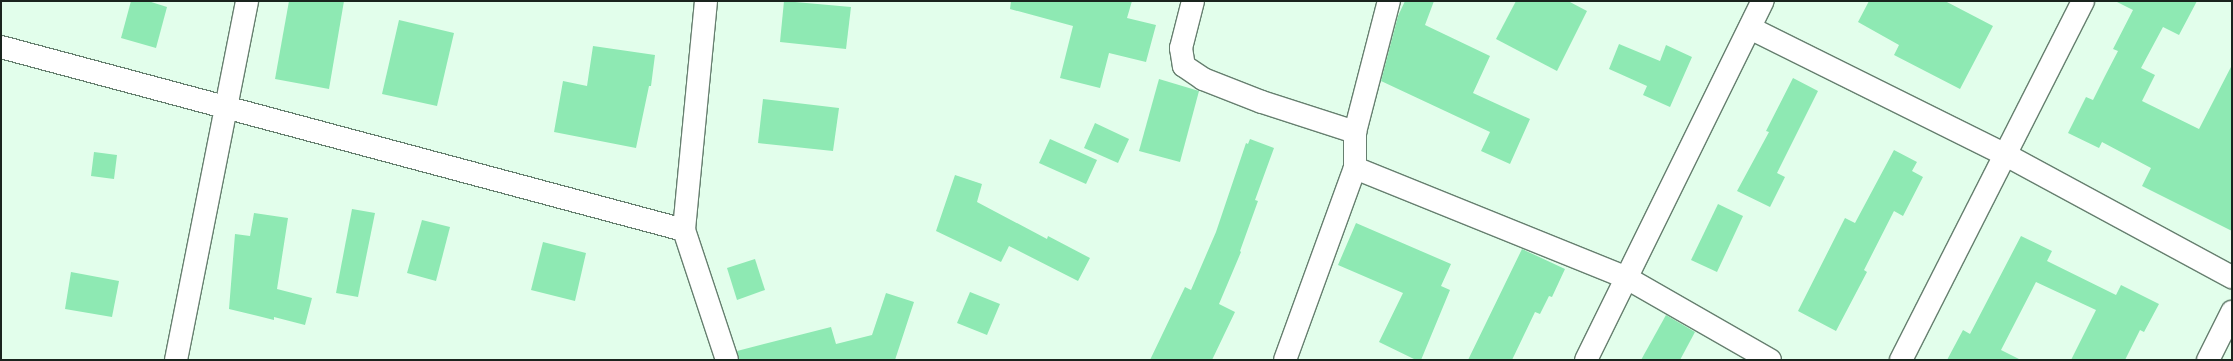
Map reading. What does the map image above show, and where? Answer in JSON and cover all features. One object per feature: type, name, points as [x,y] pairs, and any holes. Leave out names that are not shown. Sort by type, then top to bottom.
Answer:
[{"type":"main road","points":[[176,360],[227,109],[247,1]]},
{"type":"main road","points":[[706,1],[684,230],[727,360]]},
{"type":"main road","points":[[1193,1],[1181,48],[1184,66],[1204,80],[1262,102],[1355,132]]},
{"type":"main road","points":[[1284,360],[1355,168],[1355,132],[1389,1]]},
{"type":"main road","points":[[1586,360],[1625,277],[1763,1]]},
{"type":"main road","points":[[1901,360],[2006,156],[2082,1]]},
{"type":"main road","points":[[1750,28],[2006,156],[2232,277]]},
{"type":"main road","points":[[1,48],[684,230]]},
{"type":"main road","points":[[1355,168],[1625,277],[1770,360]]},
{"type":"main road","points":[[2208,360],[2232,312]]},
{"type":"building","points":[[131,1],[148,1],[167,7],[156,48],[121,38]]},
{"type":"building","points":[[289,1],[344,1],[329,89],[275,79]]},
{"type":"building","points":[[784,1],[851,7],[846,49],[780,42]]},
{"type":"building","points":[[1011,1],[1132,1],[1127,18],[1156,25],[1146,62],[1109,53],[1100,88],[1060,78],[1073,26],[1010,9]]},
{"type":"building","points":[[1405,1],[1434,1],[1425,25],[1490,56],[1473,93],[1530,119],[1510,164],[1481,151],[1490,132],[1381,81],[1398,16]]},
{"type":"building","points":[[1516,1],[1568,1],[1587,11],[1557,71],[1496,39]]},
{"type":"building","points":[[1869,1],[1945,1],[1993,26],[1960,89],[1894,55],[1899,45],[1858,22]]},
{"type":"building","points":[[2115,1],[2197,1],[2179,35],[2163,27],[2141,68],[2155,75],[2142,101],[2199,129],[2232,65],[2232,231],[2142,186],[2151,168],[2102,142],[2099,148],[2068,133],[2086,97],[2093,100],[2118,51],[2113,49],[2133,10]]},
{"type":"building","points":[[399,20],[454,33],[437,106],[382,94]]},
{"type":"building","points":[[1619,44],[1660,61],[1666,45],[1692,57],[1670,107],[1643,95],[1647,86],[1609,69]]},
{"type":"building","points":[[593,46],[655,55],[651,86],[649,86],[636,148],[554,132],[563,81],[587,86]]},
{"type":"building","points":[[1793,78],[1818,91],[1777,173],[1785,177],[1770,207],[1737,191],[1769,132],[1766,131]]},
{"type":"building","points":[[1159,79],[1199,91],[1180,162],[1139,151]]},
{"type":"building","points":[[763,99],[839,108],[833,151],[758,143]]},
{"type":"building","points":[[1095,123],[1129,139],[1118,163],[1084,148]]},
{"type":"building","points":[[1050,139],[1097,160],[1086,184],[1039,163]]},
{"type":"building","points":[[1250,139],[1274,148],[1255,200],[1258,201],[1240,251],[1241,252],[1219,304],[1235,312],[1212,360],[1150,360],[1185,287],[1191,290],[1216,232],[1246,143],[1248,144]]},
{"type":"building","points":[[1894,150],[1917,162],[1912,171],[1923,177],[1903,216],[1894,211],[1864,270],[1867,272],[1836,331],[1798,311],[1845,218],[1855,223]]},
{"type":"building","points":[[94,152],[117,155],[114,179],[91,176]]},
{"type":"building","points":[[955,175],[982,184],[977,202],[1047,239],[1048,236],[1090,258],[1078,281],[1009,246],[1001,262],[936,231]]},
{"type":"building","points":[[1718,204],[1743,216],[1717,272],[1691,260]]},
{"type":"building","points":[[352,209],[375,213],[358,297],[336,293]]},
{"type":"building","points":[[254,213],[288,218],[277,289],[312,298],[305,325],[274,317],[274,320],[229,309],[235,234],[250,236]]},
{"type":"building","points":[[422,220],[450,227],[436,281],[407,273]]},
{"type":"building","points":[[1356,223],[1451,264],[1441,286],[1450,290],[1421,360],[1416,360],[1379,342],[1403,293],[1338,265]]},
{"type":"building","points":[[2021,236],[2052,251],[2047,261],[2116,295],[2121,285],[2159,304],[2144,332],[2140,330],[2125,360],[2071,360],[2096,310],[2036,282],[2001,350],[2021,360],[1947,360],[1963,330],[1970,334]]},
{"type":"building","points":[[543,242],[586,253],[575,301],[531,290]]},
{"type":"building","points":[[1522,249],[1565,269],[1552,297],[1549,296],[1540,314],[1535,312],[1512,360],[1468,360]]},
{"type":"building","points":[[755,259],[765,290],[737,300],[727,268]]},
{"type":"building","points":[[71,272],[119,281],[112,317],[65,309]]},
{"type":"building","points":[[970,292],[1000,304],[987,335],[957,323]]},
{"type":"building","points":[[886,293],[914,302],[895,360],[739,360],[737,351],[831,327],[836,344],[872,335]]},
{"type":"building","points":[[1666,315],[1695,332],[1680,360],[1641,360]]}]
